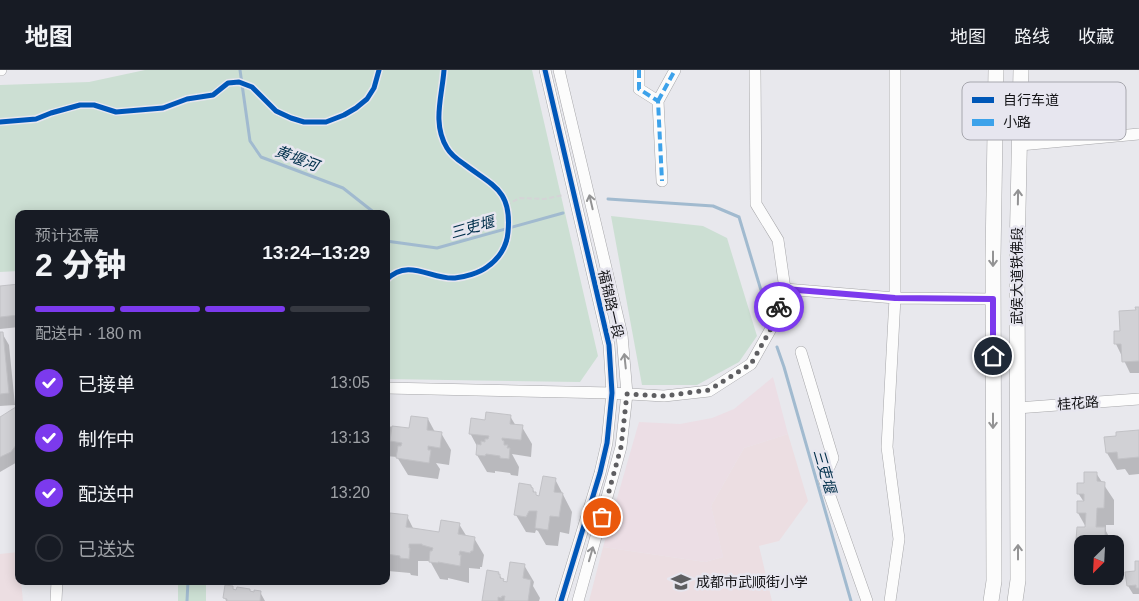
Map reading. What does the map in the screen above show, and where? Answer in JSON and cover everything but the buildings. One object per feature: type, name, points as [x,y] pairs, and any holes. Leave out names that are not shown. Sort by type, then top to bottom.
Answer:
[{"type":"main road","name":"武侯大道铁佛段","points":[[992,601],[994,582],[993,299],[995,140]]},
{"type":"main road","name":"武侯大道铁佛段","points":[[1015,601],[1018,580],[1017,255],[1020,140]]},
{"type":"street","name":"福锦路一段","points":[[545,70],[609,345],[612,393],[607,443],[600,473],[561,601]]},
{"type":"street","name":"福锦路一段","points":[[558,70],[622,336],[627,394],[621,447],[578,601]]},
{"type":"street","points":[[639,70],[639,90],[658,101]]},
{"type":"street","points":[[662,181],[658,101],[675,70]]},
{"type":"street","points":[[390,388],[664,396],[709,390],[751,364],[773,325],[785,289],[778,240],[756,204],[755,70]]},
{"type":"street","points":[[890,601],[899,539],[887,447],[895,298],[895,70]]},
{"type":"street","points":[[1126,135],[1139,134]]},
{"type":"street","points":[[1020,144],[1068,140]]},
{"type":"street","points":[[785,289],[895,298],[993,299]]},
{"type":"street","points":[[801,352],[833,458],[824,479],[867,601]]},
{"type":"street","name":"桂花路","points":[[1017,408],[1139,399]]},
{"type":"street","points":[[56,601],[57,585]]},
{"type":"path","points":[[503,198],[507,208],[520,198],[544,199],[574,192]]},
{"type":"shaded area","points":[[773,377],[788,434],[744,448],[711,506],[723,557],[705,562],[603,547],[639,422],[680,424],[712,418],[734,409]]},
{"type":"shaded area","points":[[788,434],[808,501],[779,541],[759,546],[772,601],[589,601],[603,547],[705,562],[723,557],[711,506],[744,448]]},
{"type":"shaded area","points":[[15,552],[15,585],[21,585],[23,601],[0,601],[0,554]]},
{"type":"green space","points":[[145,70],[532,70],[598,356],[580,382],[390,379],[390,210],[15,210],[15,271],[0,272],[0,85],[89,82]]},
{"type":"green space","points":[[611,216],[703,226],[727,238],[757,336],[739,362],[697,385],[642,385]]},
{"type":"green space","points":[[178,585],[206,585],[206,601],[178,601]]},
{"type":"waterway","name":"黄堰河","points":[[240,70],[250,141],[261,157],[343,188],[371,210]]},
{"type":"waterway","name":"三吏堰","points":[[608,199],[713,206],[739,217],[769,317]]},
{"type":"waterway","name":"三吏堰","points":[[390,242],[437,248],[563,213]]},
{"type":"waterway","name":"三吏堰","points":[[777,347],[851,601]]},
{"type":"waterway","name":"黄堰河","points":[[187,601],[188,585]]},
{"type":"marked path","points":[[639,70],[639,89],[658,101],[662,181]]},
{"type":"marked path","points":[[658,101],[675,70]]},
{"type":"cycle path","points":[[0,122],[36,119],[80,105],[94,105],[116,112],[163,108],[187,99],[213,95],[228,83],[239,82],[252,87],[276,111],[291,118],[304,122],[326,122],[344,115],[367,99],[374,88],[379,70]]},
{"type":"cycle path","points":[[390,277],[403,270],[412,270],[446,278],[463,277],[484,269],[491,264],[502,252],[506,242],[508,218],[507,207],[503,198],[492,184],[459,161],[447,148],[442,139],[439,110],[444,70]]},
{"type":"cycle path","points":[[545,70],[609,345],[612,393],[607,443],[600,473],[561,601]]},
{"type":"way so far","points":[[602,517],[621,447],[627,394],[664,396],[709,390],[751,364],[773,325],[779,307]]},
{"type":"place","name":"成都市武顺街小学","points":[[681,582]]},
{"type":"route","points":[[779,307],[785,289],[895,298],[993,299],[993,356]]}]
